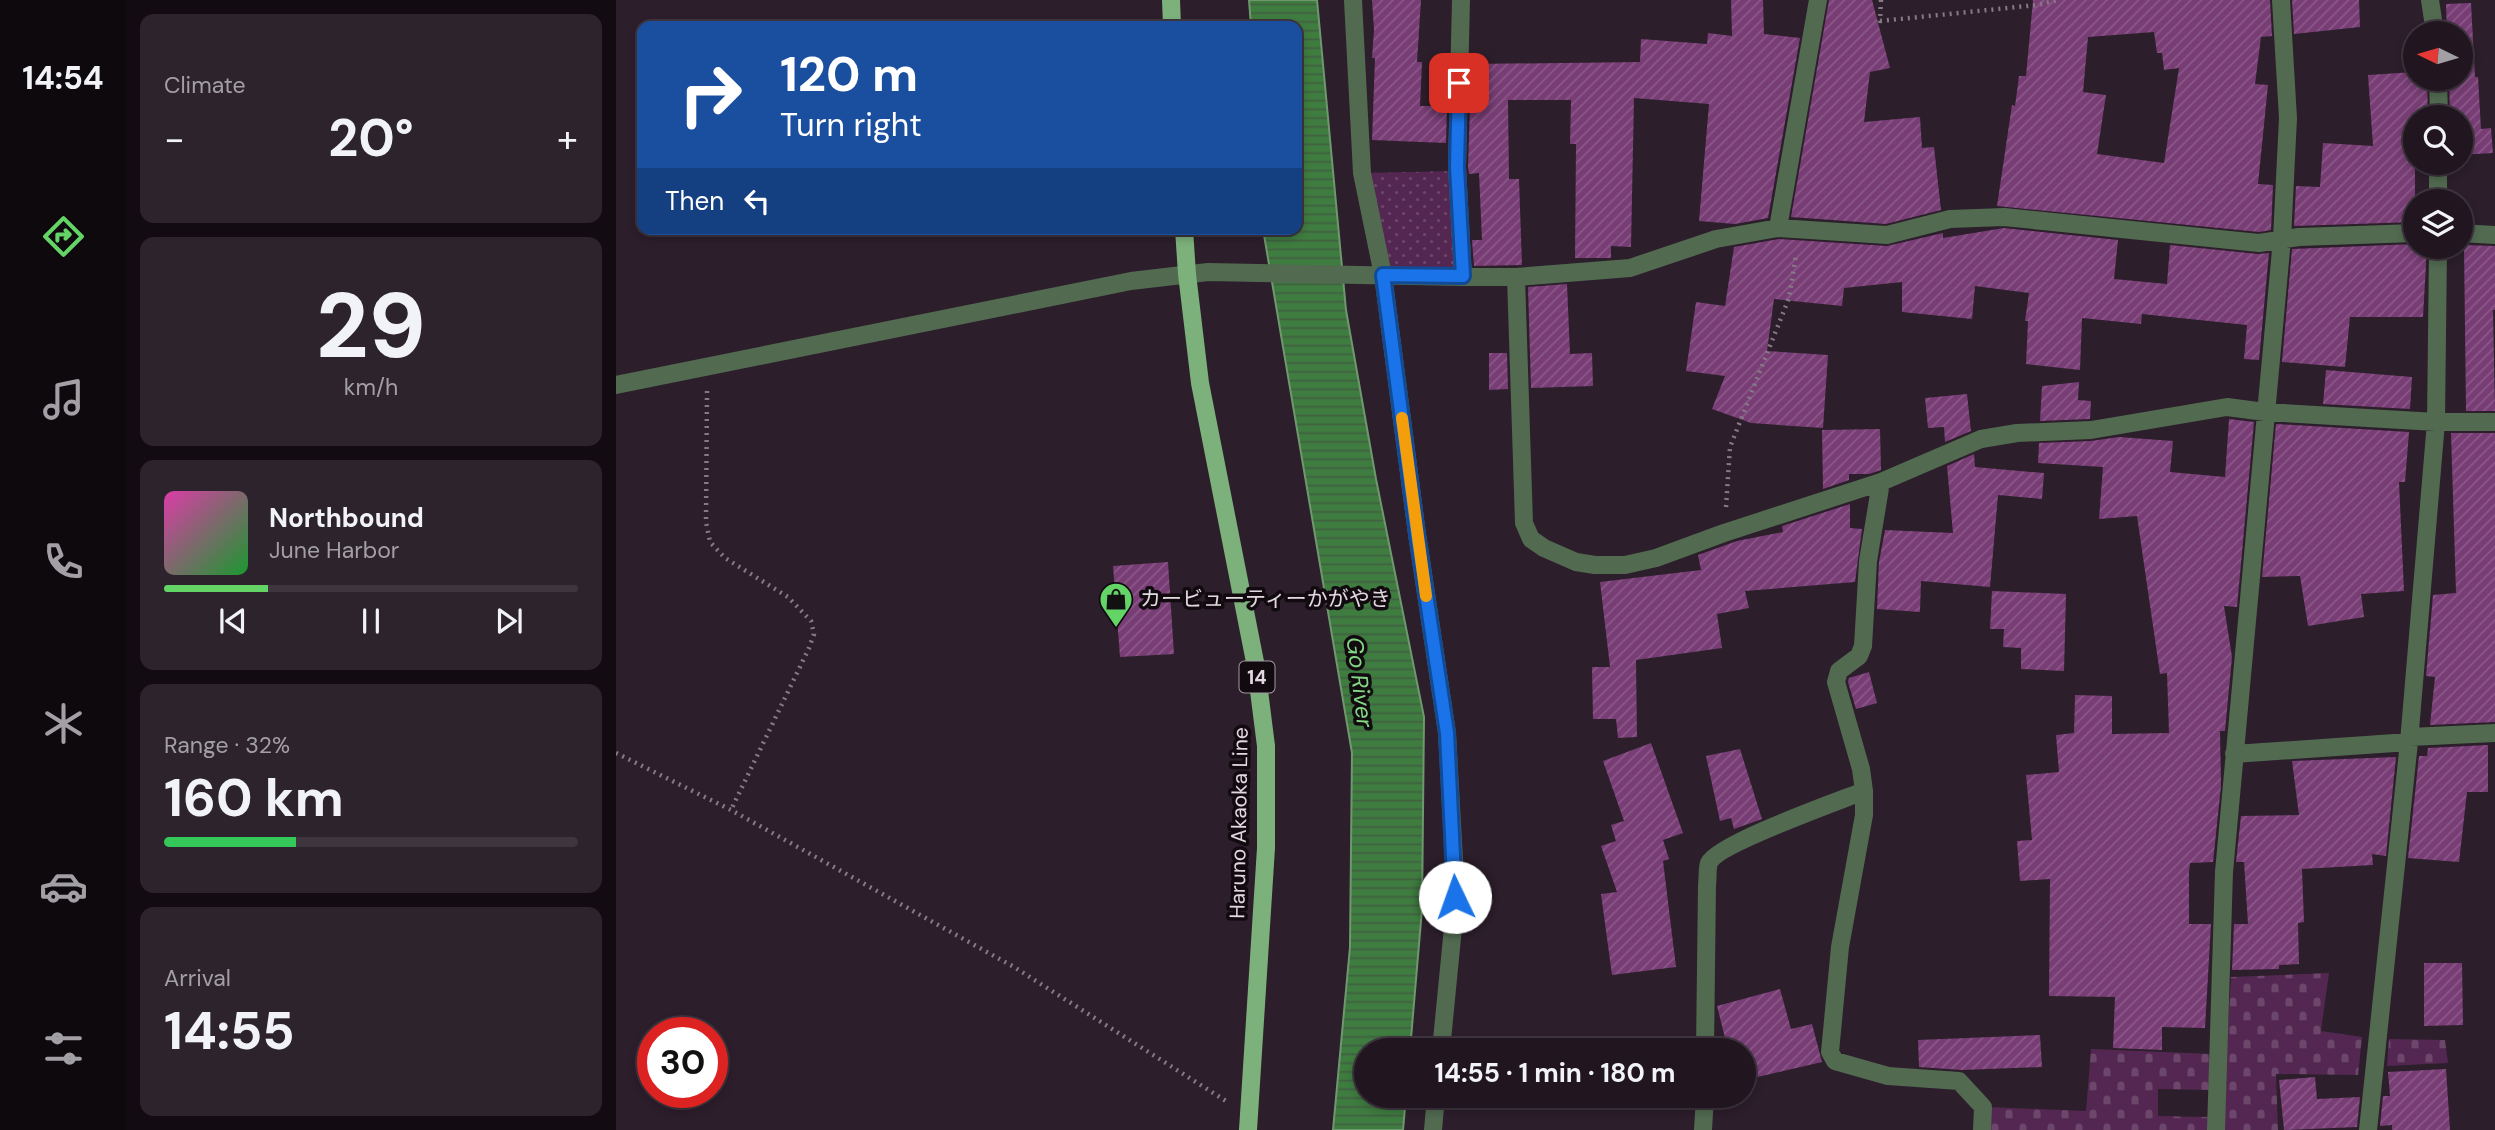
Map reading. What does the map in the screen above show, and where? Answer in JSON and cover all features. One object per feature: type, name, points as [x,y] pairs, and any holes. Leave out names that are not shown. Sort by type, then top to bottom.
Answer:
[{"type":"main road","points":[[1171,0],[1171,21]]},
{"type":"main road","name":"Haruno Akaoka Line","points":[[1184,235],[1200,383],[1256,667],[1266,746],[1266,848],[1248,1123]]},
{"type":"street","points":[[1353,0],[1362,173],[1383,275],[1415,521],[1447,733],[1455,897],[1442,1038]]},
{"type":"street","points":[[1461,0],[1457,167],[1463,276]]},
{"type":"street","points":[[1778,228],[1818,0]]},
{"type":"street","points":[[2216,1130],[2224,873],[2282,239],[2288,118],[2281,0]]},
{"type":"street","points":[[2430,0],[2434,21]]},
{"type":"street","points":[[616,385],[1130,281],[1187,274],[1516,277],[1630,268],[1716,239],[1778,228],[1887,235],[1950,219],[2004,217],[2259,243],[2282,239],[2403,234]]},
{"type":"street","points":[[2473,234],[2495,235]]},
{"type":"street","points":[[2368,1130],[2410,740],[2436,422],[2438,259]]},
{"type":"street","points":[[1516,277],[1524,523],[1531,539],[1576,562],[1625,565],[1657,558],[1724,533],[1881,482],[1981,439],[2017,433],[2091,430],[2227,407],[2265,412],[2436,422],[2495,422]]},
{"type":"street","points":[[1881,482],[1868,561],[1863,646],[1860,656],[1839,671],[1836,682],[1861,769],[1864,815],[1840,947],[1830,1052],[1835,1061],[1888,1076],[1959,1081],[1983,1107],[1982,1130]]},
{"type":"street","points":[[2234,754],[2495,733]]},
{"type":"street","points":[[1705,1038],[1707,885],[1710,862],[1721,851],[1864,791]]},
{"type":"street","points":[[1433,1130],[1435,1108]]},
{"type":"street","points":[[1703,1130],[1704,1108]]},
{"type":"path","points":[[1881,0],[1880,21],[2037,5],[2058,0]]},
{"type":"path","points":[[1724,533],[1730,447],[1789,298],[1800,230]]},
{"type":"path","points":[[707,367],[706,522],[710,542],[725,558],[789,597],[811,621],[814,634],[731,810]]},
{"type":"path","points":[[616,753],[731,810],[1014,967],[1248,1123]]},
{"type":"green space","points":[[1457,171],[1463,277],[1383,275],[1362,173]]},
{"type":"green space","points":[[2329,973],[2321,1031],[2362,1037],[2358,1075],[2276,1074],[2278,1130],[2222,1130],[2231,977]]},
{"type":"green space","points":[[2389,1039],[2445,1040],[2448,1063],[2387,1066]]},
{"type":"green space","points":[[2091,1049],[2212,1054],[2209,1090],[2158,1089],[2158,1116],[2208,1117],[2208,1130],[1988,1130],[1988,1107],[2086,1111]]},
{"type":"water","name":"Go River","points":[[1249,0],[1317,0],[1346,310],[1376,479],[1424,717],[1422,909],[1411,1038],[1354,1038],[1354,1108],[1405,1108],[1403,1130],[1333,1130],[1350,947],[1352,753],[1264,235],[1302,235],[1302,21],[1251,21]]},
{"type":"building","points":[[1372,0],[1421,0],[1417,62],[1422,62],[1420,106],[1447,106],[1446,143],[1372,140],[1375,58],[1372,58]]},
{"type":"building","points":[[1731,0],[1763,0],[1764,34],[1800,38],[1768,218],[1735,224],[1699,221],[1709,104],[1634,98],[1631,247],[1611,246],[1611,258],[1575,258],[1576,144],[1570,144],[1571,100],[1508,100],[1509,179],[1519,179],[1522,265],[1474,266],[1472,240],[1482,240],[1479,173],[1469,174],[1468,167],[1470,107],[1475,107],[1474,64],[1640,62],[1641,39],[1707,44],[1708,33],[1732,36]]},
{"type":"building","points":[[1829,0],[1872,0],[1890,68],[1870,72],[1864,122],[1920,117],[1922,148],[1934,147],[1941,210],[1886,224],[1791,217]]},
{"type":"building","points":[[2033,0],[2270,0],[2272,36],[2261,37],[2255,84],[2268,85],[2258,184],[2273,185],[2271,230],[2259,232],[1997,206],[2012,105],[2015,106],[2019,76],[2026,76]],"holes":[[[2154,32],[2157,53],[2162,53],[2164,70],[2179,68],[2164,163],[2097,154],[2106,95],[2083,92],[2088,37]]]},
{"type":"building","points":[[2292,0],[2359,0],[2360,27],[2294,34]]},
{"type":"building","points":[[2471,3],[2472,21],[2447,21],[2446,4]]},
{"type":"building","points":[[2473,40],[2481,129],[2491,128],[2493,153],[2473,154],[2473,105],[2450,105],[2449,91],[2473,91]]},
{"type":"building","points":[[2403,73],[2403,91],[2427,91],[2428,105],[2403,105],[2403,175],[2415,175],[2415,189],[2403,189],[2403,222],[2294,226],[2296,186],[2320,187],[2323,143],[2373,146],[2368,75]]},
{"type":"building","points":[[2004,228],[2118,240],[2114,279],[2167,284],[2170,245],[2269,253],[2259,360],[2244,359],[2247,325],[2142,314],[2141,324],[2082,318],[2080,370],[2026,364],[2028,321],[2025,321],[2029,293],[1975,286],[1972,319],[1902,312],[1902,282],[1844,288],[1842,306],[1774,299],[1767,351],[1828,355],[1823,428],[1751,423],[1712,409],[1725,376],[1686,371],[1696,302],[1725,306],[1734,247],[1779,239],[1887,246],[1943,233],[1943,238]]},
{"type":"building","points":[[2403,244],[2403,259],[2426,259],[2423,317],[2350,317],[2345,367],[2282,362],[2292,249]]},
{"type":"building","points":[[2473,245],[2495,246],[2495,411],[2466,411],[2464,259],[2473,259]]},
{"type":"building","points":[[1567,284],[1570,354],[1592,353],[1593,386],[1531,388],[1528,287]]},
{"type":"building","points":[[1489,353],[1507,353],[1508,389],[1489,390]]},
{"type":"building","points":[[2326,370],[2412,377],[2410,409],[2323,404]]},
{"type":"building","points":[[2079,382],[2078,400],[2091,401],[2090,419],[2040,421],[2042,386]]},
{"type":"building","points":[[1967,394],[1971,431],[1945,442],[1944,427],[1928,428],[1925,398]]},
{"type":"building","points":[[2229,419],[2254,422],[2237,607],[2224,606],[2232,657],[2225,731],[2220,731],[2221,786],[2213,862],[2190,863],[2189,872],[2189,924],[2211,924],[2205,1028],[2162,1027],[2162,1050],[2113,1048],[2115,997],[2049,996],[2050,879],[2020,881],[2017,841],[2032,840],[2026,775],[2059,772],[2056,735],[2074,733],[2075,695],[2112,696],[2112,734],[2169,733],[2167,673],[2160,674],[2137,516],[2099,519],[2103,467],[2038,463],[2039,443],[2119,437],[2173,441],[2170,472],[2225,477]]},
{"type":"building","points":[[2276,424],[2409,432],[2405,482],[2399,482],[2404,591],[2361,594],[2364,617],[2308,626],[2300,576],[2262,577]]},
{"type":"building","points":[[1880,429],[1881,470],[1869,474],[1849,474],[1849,480],[1823,489],[1822,430]]},
{"type":"building","points":[[2451,433],[2495,433],[2495,722],[2430,725],[2435,677],[2426,676],[2433,595],[2456,593]]},
{"type":"building","points":[[1974,454],[1975,467],[2044,473],[2042,499],[1998,495],[1990,587],[1921,581],[1920,612],[1877,609],[1879,562],[1885,530],[1953,533],[1947,466]]},
{"type":"building","points":[[1850,504],[1850,528],[1862,529],[1855,582],[1745,591],[1749,608],[1717,614],[1722,648],[1636,660],[1637,737],[1618,738],[1616,719],[1593,719],[1592,667],[1610,667],[1600,582],[1701,570],[1698,555],[1737,541],[1783,532],[1782,526]]},
{"type":"building","points":[[1168,562],[1174,654],[1120,657],[1113,566]]},
{"type":"building","points":[[1992,591],[2066,594],[2064,671],[2021,669],[2021,648],[2003,647],[2004,629],[1990,629]]},
{"type":"building","points":[[1869,672],[1877,703],[1856,709],[1849,678]]},
{"type":"building","points":[[1651,743],[1683,833],[1663,840],[1669,859],[1663,861],[1676,967],[1612,975],[1601,894],[1617,892],[1601,846],[1616,841],[1611,825],[1624,821],[1603,761]]},
{"type":"building","points":[[2488,745],[2488,792],[2467,792],[2459,862],[2408,858],[2419,756],[2427,756],[2428,748]]},
{"type":"building","points":[[1740,749],[1762,819],[1734,829],[1731,818],[1720,821],[1706,756]]},
{"type":"building","points":[[2396,757],[2386,856],[2372,854],[2373,865],[2302,869],[2304,922],[2298,923],[2299,964],[2279,965],[2279,969],[2232,970],[2234,924],[2248,924],[2244,862],[2236,862],[2241,816],[2299,815],[2292,761]]},
{"type":"building","points":[[2424,963],[2462,963],[2463,1025],[2424,1026]]},
{"type":"building","points":[[1780,989],[1791,1029],[1812,1024],[1822,1062],[1756,1077],[1756,1038],[1725,1038],[1717,1006]]},
{"type":"building","points":[[2040,1035],[2042,1067],[1962,1070],[1919,1067],[1918,1040]]},
{"type":"building","points":[[2446,1069],[2450,1130],[2392,1130],[2392,1125],[2380,1126],[2383,1096],[2390,1096],[2388,1072]]},
{"type":"building","points":[[2315,1077],[2317,1099],[2360,1097],[2357,1127],[2284,1130],[2279,1080]]},
{"type":"slow traffic","points":[[1402,418],[1426,596]]},
{"type":"place","name":"カービューティーかがやき","points":[[1116,629]]},
{"type":"route","points":[[1455,897],[1447,733],[1417,534],[1383,275],[1463,276],[1457,167],[1459,83]]}]
